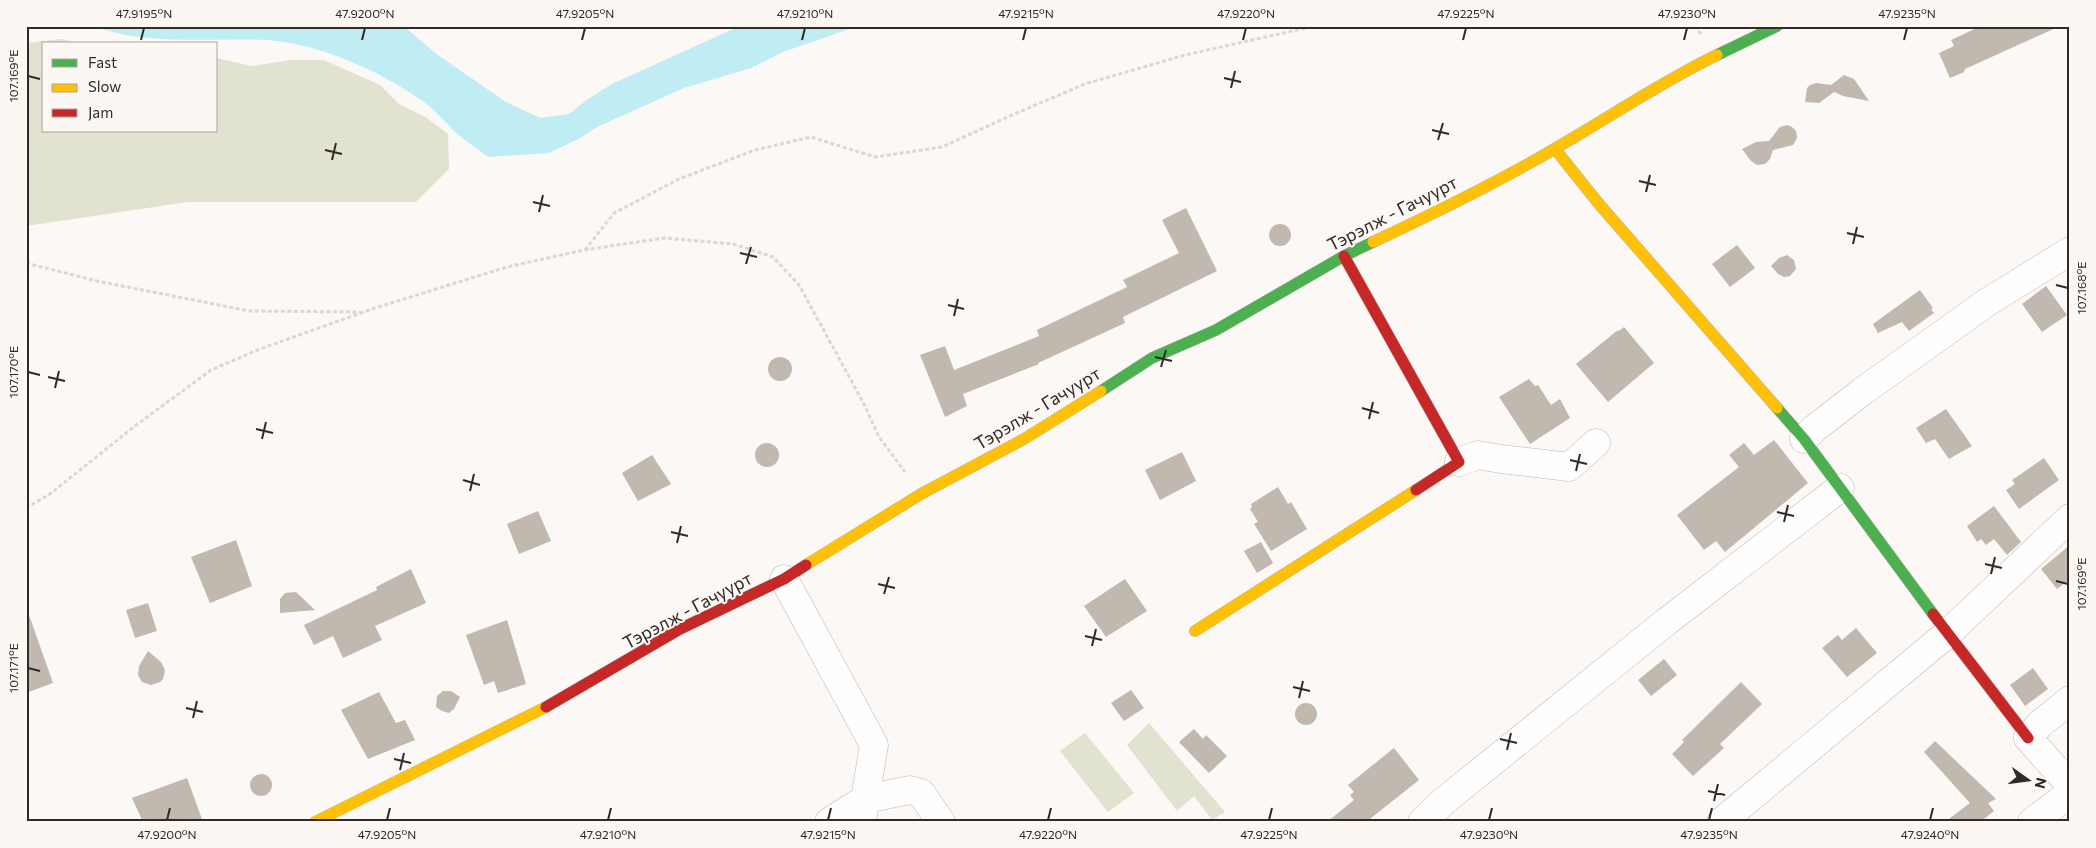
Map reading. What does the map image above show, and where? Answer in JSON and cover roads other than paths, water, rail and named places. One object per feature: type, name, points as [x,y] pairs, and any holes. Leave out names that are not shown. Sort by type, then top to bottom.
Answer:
[{"type":"main road","name":"Тэрэлж - Гачуурт","points":[[315,822],[548,706],[680,629],[784,579],[921,494],[1024,439],[1152,358],[1216,330],[1344,256],[1433,214],[1555,149],[1684,71],[1777,26]]},
{"type":"main road","points":[[1555,149],[1599,204],[1804,439],[1947,634],[2028,738]]},
{"type":"main road","points":[[1195,632],[1459,462],[1344,256]]},
{"type":"street","points":[[1804,439],[1856,396],[1986,303],[2070,251]]},
{"type":"street","points":[[1459,462],[1478,455],[1569,467],[1596,442]]},
{"type":"street","points":[[1422,822],[1444,801],[1666,622],[1840,488]]},
{"type":"street","points":[[1721,822],[1947,634],[2070,518]]},
{"type":"street","points":[[784,579],[874,745],[863,811]]},
{"type":"street","points":[[2070,700],[2040,724],[2028,738],[2070,785]]},
{"type":"street","points":[[830,822],[863,811],[910,790],[921,793],[940,822]]},
{"type":"street","points":[[2032,822],[2070,793]]},
{"type":"water","points":[[93,26],[404,26],[435,53],[506,102],[540,118],[569,114],[612,84],[740,26],[858,26],[783,52],[751,68],[684,88],[599,126],[580,138],[549,153],[488,157],[457,134],[426,104],[404,89],[348,60],[328,53],[287,42],[245,39],[158,39],[115,33]]}]
